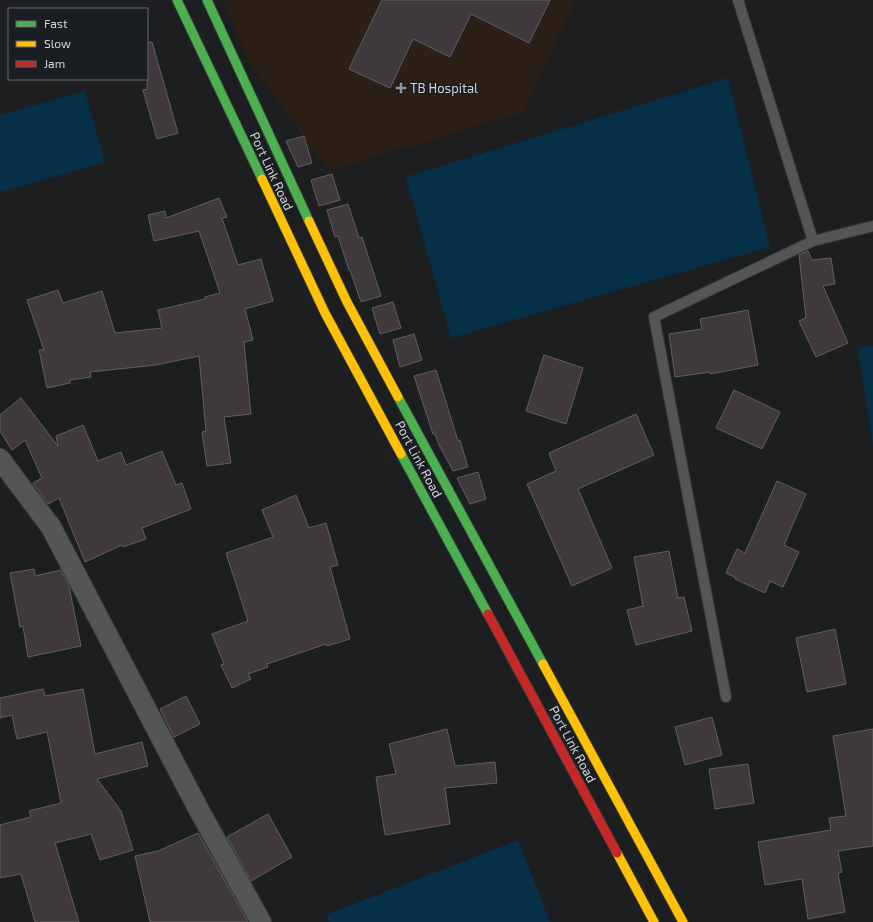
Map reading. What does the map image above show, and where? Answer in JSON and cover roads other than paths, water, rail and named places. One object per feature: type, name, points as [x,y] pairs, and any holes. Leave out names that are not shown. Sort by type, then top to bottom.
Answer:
[{"type":"highway","name":"Port Link Road","points":[[176,0],[325,314],[654,922]]},
{"type":"highway","name":"Port Link Road","points":[[207,0],[347,302],[683,922]]},
{"type":"street","points":[[0,459],[51,526],[200,812],[261,922]]},
{"type":"lane","points":[[738,0],[813,241]]},
{"type":"lane","points":[[726,698],[654,317],[813,241],[873,226]]},
{"type":"water","points":[[728,78],[770,247],[451,338],[406,177]]},
{"type":"water","points":[[85,91],[105,162],[0,192],[0,115]]},
{"type":"water","points":[[873,346],[873,447],[858,349]]},
{"type":"water","points":[[518,840],[550,922],[329,922],[326,915]]},
{"type":"place","name":"TB Hospital","points":[[401,88]]}]
